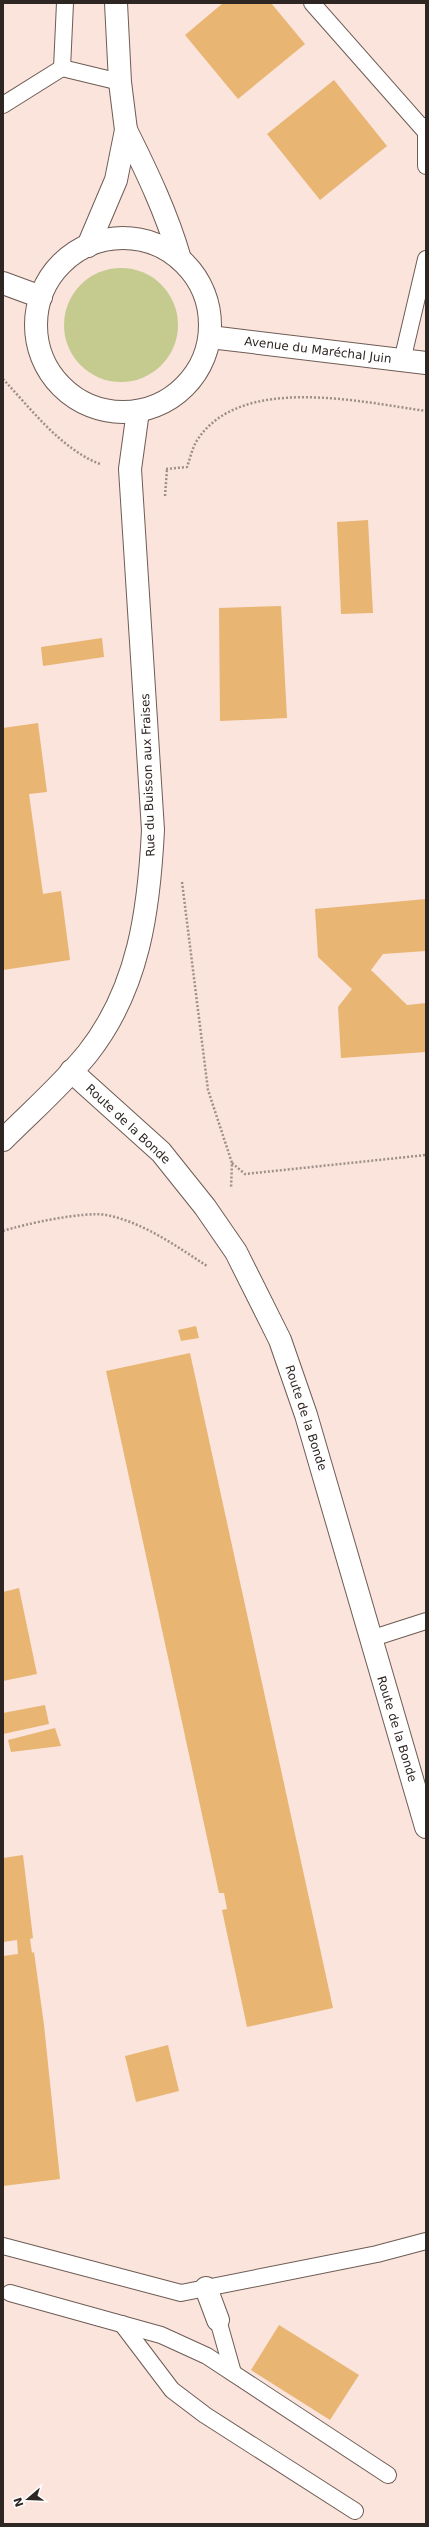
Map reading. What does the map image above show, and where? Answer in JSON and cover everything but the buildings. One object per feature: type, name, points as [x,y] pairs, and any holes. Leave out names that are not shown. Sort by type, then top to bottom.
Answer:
[{"type":"street","points":[[88,246],[116,180],[126,130],[120,82],[116,3]]},
{"type":"street","points":[[126,130],[151,179],[173,234],[180,259]]},
{"type":"street","points":[[126,238],[139,240],[164,248],[180,259],[192,272],[207,303],[210,320],[210,337],[204,359],[193,378],[178,394],[159,405],[138,412],[116,412],[93,408],[74,397],[58,382],[45,363],[38,342],[37,319],[41,297],[59,266],[73,254],[88,246],[107,240],[126,238]]},
{"type":"street","points":[[3,283],[41,297]]},
{"type":"street","name":"Avenue du Maréchal Juin","points":[[210,337],[426,363]]},
{"type":"street","name":"Rue du Buisson aux Fraises","points":[[3,1140],[88,1053],[106,1026],[134,966],[150,889],[153,830],[130,469],[138,412]]},
{"type":"street","name":"Route de la Bonde","points":[[71,1071],[161,1152],[205,1207],[236,1252],[280,1340],[306,1415],[426,1827]]},
{"type":"street","points":[[206,2288],[218,2320]]},
{"type":"lane","points":[[62,68],[65,3]]},
{"type":"lane","points":[[312,3],[425,128],[426,166]]},
{"type":"lane","points":[[3,105],[62,68],[120,82]]},
{"type":"lane","points":[[402,361],[426,259]]},
{"type":"lane","points":[[370,1639],[426,1621]]},
{"type":"lane","points":[[3,2246],[181,2293],[377,2254],[426,2241]]},
{"type":"lane","points":[[10,2293],[161,2335],[207,2356],[388,2475]]},
{"type":"lane","points":[[218,2320],[233,2374]]},
{"type":"lane","points":[[122,2324],[172,2390],[205,2415],[355,2511]]},
{"type":"path","points":[[3,379],[41,420],[82,457],[108,468],[187,468],[196,442],[219,417],[263,399],[323,397],[426,411]]},
{"type":"path","points":[[164,500],[167,468]]},
{"type":"path","points":[[182,880],[208,1090],[232,1163],[231,1195]]},
{"type":"path","points":[[232,1163],[244,1174],[426,1155]]},
{"type":"path","points":[[3,1231],[55,1219],[105,1215],[144,1228],[210,1269]]},
{"type":"green space","points":[[121,268],[132,269],[143,273],[153,278],[161,285],[168,293],[173,303],[177,314],[177,336],[173,347],[168,357],[161,365],[153,372],[143,377],[132,381],[121,382],[110,381],[99,377],[89,372],[81,365],[74,357],[69,347],[65,336],[64,325],[65,314],[69,303],[74,293],[81,285],[89,278],[99,273],[110,269]]}]
